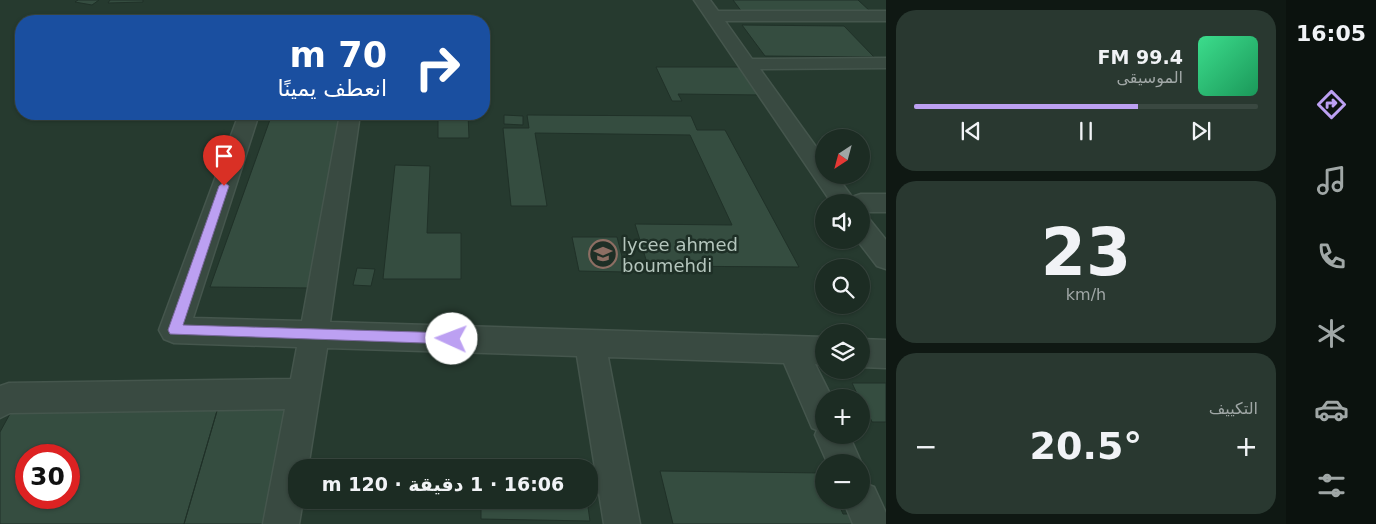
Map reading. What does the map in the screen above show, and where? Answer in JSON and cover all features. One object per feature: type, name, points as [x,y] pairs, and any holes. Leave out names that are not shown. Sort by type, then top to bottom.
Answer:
[{"type":"street","points":[[702,0],[815,162]]},
{"type":"street","points":[[864,0],[884,17]]},
{"type":"street","points":[[714,16],[884,17]]},
{"type":"street","points":[[747,64],[886,63]]},
{"type":"street","points":[[247,120],[174,330],[815,351]]},
{"type":"street","points":[[281,524],[349,120]]},
{"type":"street","points":[[870,203],[886,203]]},
{"type":"street","points":[[870,239],[886,259]]},
{"type":"street","points":[[590,343],[622,524]]},
{"type":"street","points":[[793,350],[815,398]]},
{"type":"street","points":[[870,353],[886,354]]},
{"type":"street","points":[[0,402],[9,398],[304,394]]},
{"type":"street","points":[[865,509],[872,524]]},
{"type":"building","points":[[78,0],[99,0],[92,5],[75,2]]},
{"type":"building","points":[[110,0],[143,0],[143,2],[108,3]]},
{"type":"building","points":[[733,0],[858,0],[871,12],[742,12]]},
{"type":"building","points":[[742,25],[844,26],[874,57],[765,56]]},
{"type":"building","points":[[656,67],[743,67],[761,95],[678,94],[682,101],[672,101]]},
{"type":"building","points":[[504,115],[523,116],[523,125],[504,124]]},
{"type":"building","points":[[527,115],[691,116],[697,130],[725,130],[799,267],[648,266],[635,224],[732,225],[690,135],[535,133],[547,206],[511,206],[503,128],[529,128]]},
{"type":"building","points":[[270,120],[347,120],[313,288],[210,287]]},
{"type":"building","points":[[438,120],[468,120],[469,138],[438,138]]},
{"type":"building","points":[[395,165],[430,166],[427,233],[461,233],[461,279],[383,279]]},
{"type":"building","points":[[572,237],[617,237],[626,272],[579,271]]},
{"type":"building","points":[[357,268],[375,269],[371,286],[353,285]]},
{"type":"building","points":[[852,383],[886,383],[886,422],[872,422],[870,418],[870,389],[855,389]]},
{"type":"building","points":[[17,401],[219,404],[184,524],[0,524],[0,432]]},
{"type":"building","points":[[219,404],[294,405],[270,524],[184,524]]},
{"type":"building","points":[[660,471],[815,473],[815,509],[841,509],[843,514],[857,514],[861,524],[673,524]]},
{"type":"building","points":[[481,509],[588,509],[590,521],[481,519]]},
{"type":"place","name":"lycee ahmed boumehdi","points":[[603,254]]},
{"type":"route","points":[[224,186],[174,330],[452,339]]}]
